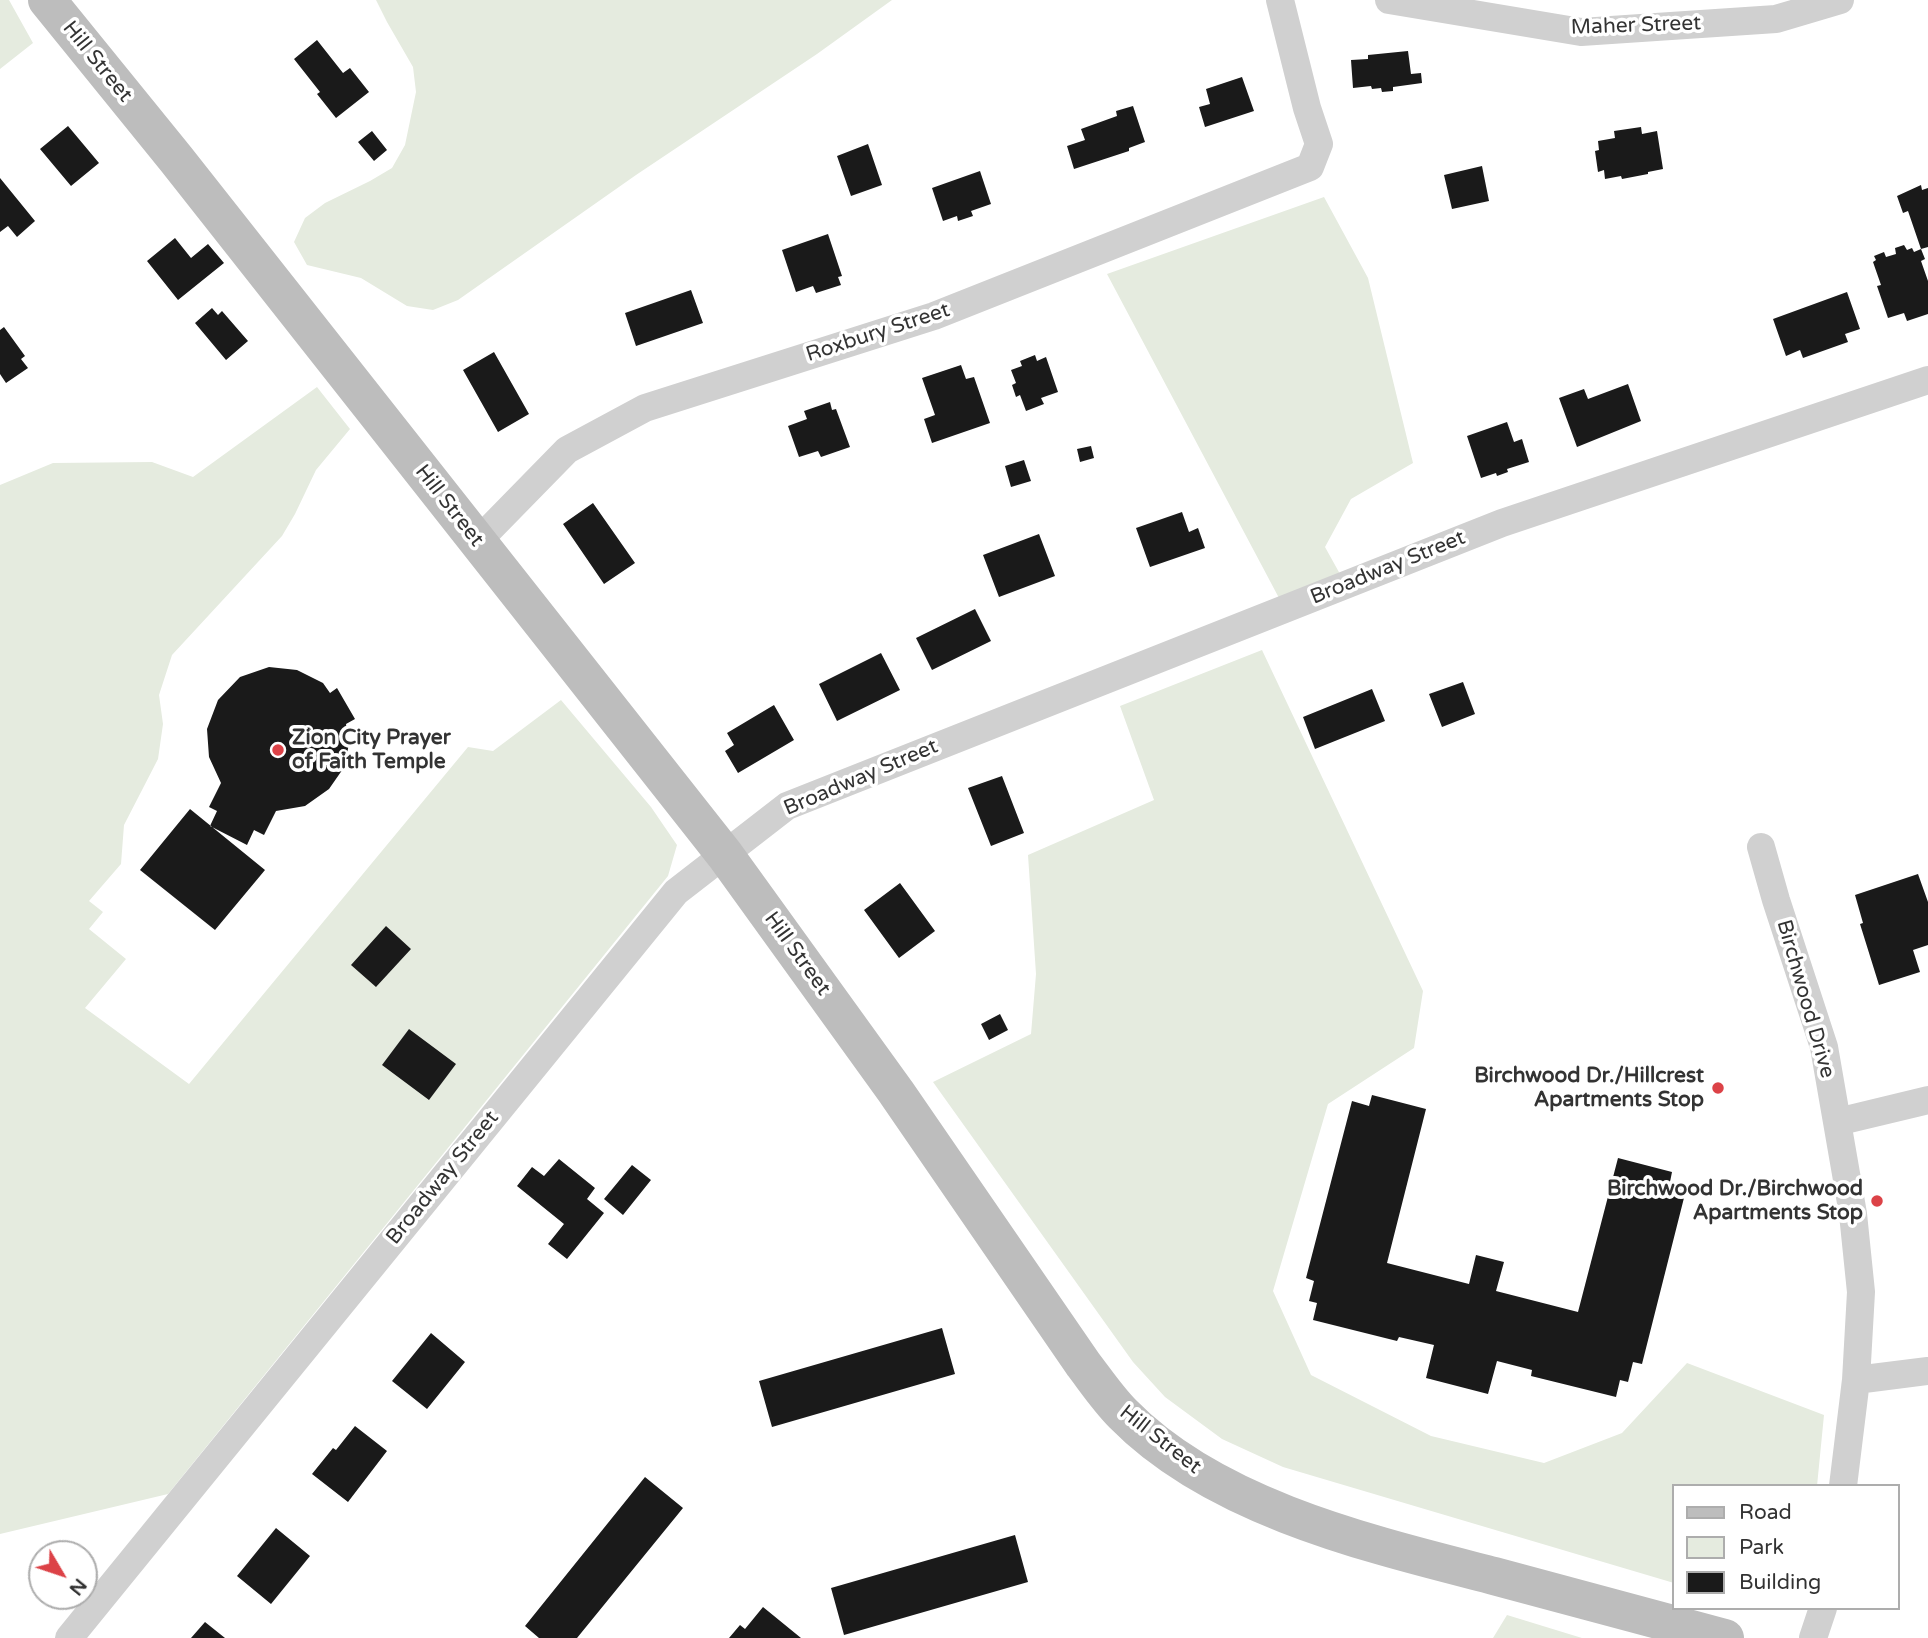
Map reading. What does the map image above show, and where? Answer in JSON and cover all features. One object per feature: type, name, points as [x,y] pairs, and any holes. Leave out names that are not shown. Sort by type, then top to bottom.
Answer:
[{"type":"street","name":"Hill Street","points":[[47,0],[176,159],[725,855],[896,1092],[1083,1364],[1123,1415],[1147,1436],[1214,1481],[1251,1500],[1323,1528],[1434,1561],[1725,1638]]},
{"type":"street","name":"Roxbury Street","points":[[477,542],[567,450],[645,408],[934,316],[1310,167],[1319,144],[1307,108],[1280,0]]},
{"type":"street","name":"Maher Street","points":[[1389,0],[1581,32],[1776,19],[1840,0]]},
{"type":"street","name":"Broadway Street","points":[[69,1638],[676,892],[786,806],[1489,528],[1928,380]]},
{"type":"street","name":"Birchwood Drive","points":[[1761,847],[1824,1047],[1853,1214],[1860,1292],[1856,1380],[1843,1484]]},
{"type":"street","points":[[1837,1122],[1928,1100]]},
{"type":"street","points":[[1856,1380],[1928,1371]]},
{"type":"street","points":[[1813,1638],[1822,1610]]},
{"type":"green space","points":[[0,0],[9,0],[33,43],[0,69]]},
{"type":"green space","points":[[376,0],[892,0],[458,300],[433,310],[407,306],[361,278],[307,265],[294,242],[305,218],[325,203],[392,168],[405,145],[416,92],[413,67]]},
{"type":"green space","points":[[1324,197],[1368,278],[1413,463],[1351,499],[1325,547],[1340,574],[1279,598],[1107,274]]},
{"type":"green space","points":[[317,387],[350,429],[316,470],[282,536],[172,655],[159,695],[163,724],[158,759],[124,825],[121,864],[89,901],[103,912],[89,929],[126,959],[85,1008],[189,1084],[468,747],[493,751],[561,700],[651,807],[677,845],[668,876],[168,1494],[0,1534],[0,485],[53,463],[152,462],[193,477]]},
{"type":"green space","points":[[1262,650],[1423,991],[1414,1048],[1328,1104],[1273,1291],[1311,1375],[1431,1436],[1544,1463],[1622,1433],[1687,1363],[1824,1415],[1817,1484],[1672,1484],[1672,1582],[1283,1467],[1222,1439],[1165,1397],[1133,1362],[933,1082],[1031,1034],[1036,974],[1028,855],[1154,800],[1120,706]]},
{"type":"green space","points":[[1507,1615],[1582,1638],[1493,1638]]},
{"type":"building","points":[[317,40],[343,73],[350,68],[369,92],[336,118],[294,59]]},
{"type":"building","points":[[1408,51],[1411,74],[1421,73],[1422,83],[1393,87],[1393,91],[1382,92],[1381,88],[1372,89],[1371,86],[1353,88],[1351,60],[1368,59],[1368,55]]},
{"type":"building","points":[[1242,77],[1254,111],[1205,127],[1199,107],[1210,104],[1206,89]]},
{"type":"building","points":[[1133,106],[1145,142],[1129,148],[1129,151],[1074,169],[1067,146],[1085,140],[1081,129],[1117,116],[1116,111]]},
{"type":"building","points":[[68,126],[99,163],[71,186],[40,149]]},
{"type":"building","points":[[1641,127],[1642,134],[1657,131],[1663,169],[1622,179],[1621,176],[1605,179],[1604,170],[1598,172],[1595,151],[1599,150],[1598,141],[1615,138],[1614,131]]},
{"type":"building","points":[[372,131],[387,150],[374,161],[358,142]]},
{"type":"building","points":[[868,144],[882,185],[851,196],[837,156]]},
{"type":"building","points":[[1482,166],[1489,201],[1452,209],[1444,175]]},
{"type":"building","points":[[980,171],[991,204],[971,211],[973,216],[958,221],[957,216],[943,221],[932,188]]},
{"type":"building","points":[[0,178],[35,221],[17,237],[8,226],[0,232]]},
{"type":"building","points":[[1921,185],[1922,190],[1928,188],[1928,247],[1921,249],[1908,211],[1903,213],[1897,196]]},
{"type":"building","points":[[828,234],[842,276],[838,277],[841,285],[816,293],[813,286],[796,292],[782,250]]},
{"type":"building","points":[[175,238],[191,258],[208,244],[224,263],[178,300],[147,261]]},
{"type":"building","points":[[1904,245],[1907,250],[1912,248],[1914,252],[1921,249],[1925,259],[1921,261],[1928,281],[1928,314],[1907,321],[1904,313],[1888,318],[1877,286],[1881,285],[1873,262],[1876,260],[1874,256],[1884,252],[1886,257],[1896,254],[1895,248]]},
{"type":"building","points":[[691,290],[703,323],[636,346],[625,313]]},
{"type":"building","points":[[1847,292],[1860,329],[1845,334],[1848,342],[1803,358],[1800,350],[1786,356],[1773,319]]},
{"type":"building","points":[[212,308],[218,315],[222,311],[248,341],[226,360],[195,323]]},
{"type":"building","points":[[4,327],[25,356],[21,359],[28,368],[6,383],[0,374],[0,330]]},
{"type":"building","points":[[494,352],[529,414],[498,432],[463,370]]},
{"type":"building","points":[[1035,355],[1037,361],[1046,357],[1058,392],[1041,398],[1044,404],[1026,411],[1020,395],[1016,397],[1012,385],[1016,383],[1011,370],[1022,366],[1020,361]]},
{"type":"building","points":[[961,365],[966,379],[974,377],[990,423],[932,443],[924,419],[935,415],[922,378]]},
{"type":"building","points":[[1628,384],[1641,421],[1577,447],[1559,398],[1584,389],[1588,399]]},
{"type":"building","points":[[830,402],[832,410],[836,409],[850,447],[821,457],[818,451],[799,457],[788,426],[807,419],[804,411]]},
{"type":"building","points":[[1507,422],[1514,442],[1522,439],[1529,462],[1507,469],[1508,472],[1497,476],[1496,473],[1481,478],[1467,436]]},
{"type":"building","points":[[1091,446],[1094,458],[1080,462],[1077,449]]},
{"type":"building","points":[[1024,460],[1031,481],[1011,487],[1005,466]]},
{"type":"building","points":[[593,503],[635,563],[604,584],[563,524]]},
{"type":"building","points":[[1182,512],[1189,532],[1198,528],[1205,548],[1150,567],[1136,528]]},
{"type":"building","points":[[1039,534],[1055,576],[999,597],[983,555]]},
{"type":"building","points":[[975,609],[991,641],[932,670],[916,638]]},
{"type":"building","points":[[881,653],[900,690],[837,721],[819,684]]},
{"type":"building","name":"Zion City Prayer of Faith Temple","points":[[269,667],[297,670],[323,683],[330,693],[337,688],[355,719],[346,724],[349,743],[345,766],[329,789],[305,806],[276,811],[264,835],[254,830],[247,845],[210,826],[217,811],[209,807],[221,783],[209,757],[207,729],[218,700],[240,677]]},
{"type":"building","points":[[1463,682],[1475,714],[1442,727],[1429,694]]},
{"type":"building","points":[[1372,689],[1385,721],[1315,749],[1303,717]]},
{"type":"building","points":[[774,705],[794,740],[738,773],[725,751],[734,745],[727,733]]},
{"type":"building","points":[[1002,776],[1024,833],[991,846],[968,788]]},
{"type":"building","points":[[190,809],[265,870],[215,930],[140,870]]},
{"type":"building","points":[[1918,874],[1928,902],[1928,945],[1913,950],[1920,972],[1879,985],[1860,924],[1863,923],[1855,895]]},
{"type":"building","points":[[900,883],[935,931],[899,958],[864,910]]},
{"type":"building","points":[[386,926],[411,949],[376,987],[351,965]]},
{"type":"building","points":[[1000,1014],[1008,1030],[989,1040],[981,1024]]},
{"type":"building","points":[[409,1029],[456,1064],[429,1100],[382,1065]]},
{"type":"building","points":[[1372,1095],[1426,1109],[1387,1263],[1469,1284],[1476,1255],[1504,1262],[1496,1291],[1578,1312],[1618,1158],[1672,1172],[1670,1182],[1687,1186],[1642,1364],[1633,1362],[1628,1382],[1620,1380],[1616,1397],[1531,1376],[1532,1370],[1497,1361],[1488,1394],[1426,1378],[1434,1345],[1399,1337],[1397,1341],[1313,1320],[1317,1303],[1309,1301],[1314,1281],[1306,1278],[1352,1101],[1369,1106]]},
{"type":"building","points":[[559,1159],[595,1188],[587,1199],[604,1213],[567,1259],[548,1244],[564,1224],[517,1186],[532,1167],[544,1176]]},
{"type":"building","points":[[632,1165],[651,1180],[623,1215],[604,1199]]},
{"type":"building","points":[[942,1328],[955,1374],[772,1427],[759,1381]]},
{"type":"building","points":[[431,1333],[465,1362],[427,1409],[392,1381]]},
{"type":"building","points":[[355,1426],[387,1451],[348,1502],[312,1474]]},
{"type":"building","points":[[645,1477],[683,1508],[577,1638],[539,1638],[525,1626]]},
{"type":"building","points":[[276,1528],[310,1556],[271,1604],[237,1576]]},
{"type":"building","points":[[1015,1535],[1028,1582],[844,1635],[831,1588]]},
{"type":"building","points":[[763,1607],[801,1638],[729,1638],[740,1625],[745,1629]]},
{"type":"building","points":[[205,1622],[225,1638],[191,1638]]},
{"type":"place","name":"Zion City Prayer of Faith Temple","points":[[278,750]]},
{"type":"place","name":"Birchwood Dr./Hillcrest Apartments Stop","points":[[1718,1088]]},
{"type":"place","name":"Birchwood Dr./Birchwood Apartments Stop","points":[[1877,1201]]}]
